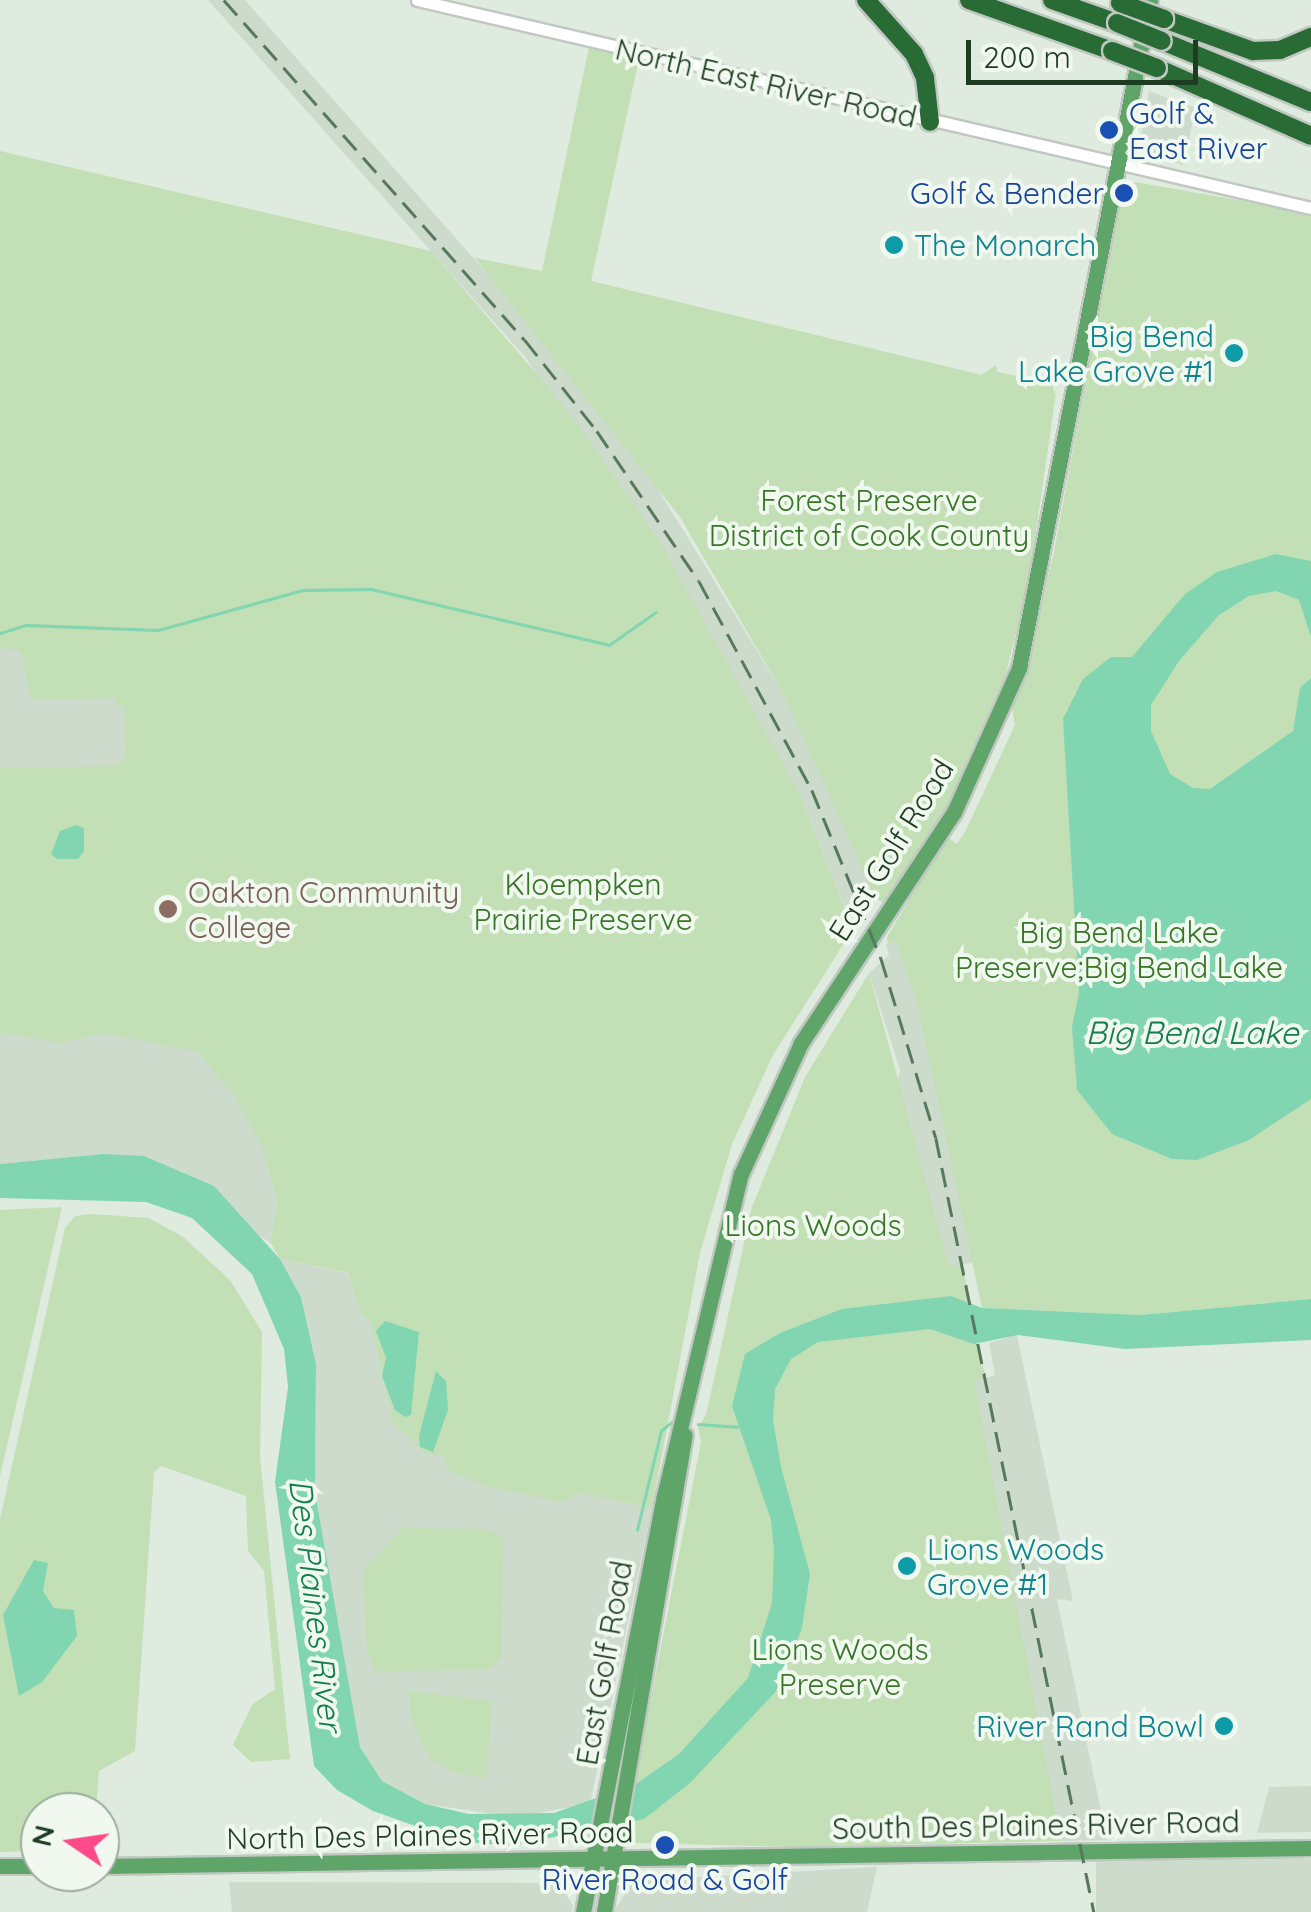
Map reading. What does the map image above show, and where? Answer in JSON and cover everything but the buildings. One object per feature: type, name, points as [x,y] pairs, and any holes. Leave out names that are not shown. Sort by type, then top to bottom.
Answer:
[{"type":"highway","points":[[866,0],[914,54],[925,78],[930,122]]},
{"type":"highway","points":[[969,0],[1157,68],[1311,136]]},
{"type":"highway","points":[[1052,0],[1311,102]]},
{"type":"highway","points":[[1116,2],[1253,50],[1280,50],[1311,37]]},
{"type":"main road","points":[[1129,90],[1140,0]]},
{"type":"main road","points":[[1129,90],[1150,0]]},
{"type":"main road","name":"East Golf Road","points":[[604,1912],[635,1746],[684,1426],[725,1226],[760,1124],[824,1004],[954,812],[1018,668],[1129,90]]},
{"type":"main road","name":"East Golf Road","points":[[583,1912],[664,1496],[684,1426]]},
{"type":"main road","name":"South Des Plaines River Road","points":[[762,1857],[1311,1848]]},
{"type":"main road","name":"North Des Plaines River Road","points":[[120,1866],[762,1857]]},
{"type":"street","name":"North East River Road","points":[[417,0],[1115,166],[1311,208]]},
{"type":"shaded area","points":[[208,0],[245,0],[532,324],[645,468],[783,693],[862,861],[876,899],[870,906],[848,915],[800,794],[526,358]]},
{"type":"shaded area","points":[[1149,91],[1196,108],[1183,165],[1145,155],[1139,146]]},
{"type":"shaded area","name":"Oakton Community College","points":[[0,574],[383,664],[270,1242],[102,1154],[0,1164]]},
{"type":"shaded area","points":[[896,940],[985,1178],[972,1263],[962,1264],[970,1303],[951,1296],[842,1309],[900,1070],[869,973],[889,955],[886,945]]},
{"type":"shaded area","points":[[280,1259],[485,1302],[453,1465],[652,1508],[590,1804],[515,1817],[425,1804],[382,1781],[360,1747],[315,1492],[316,1364],[301,1297]]},
{"type":"shaded area","points":[[1017,1335],[1073,1601],[1057,1599],[1107,1840],[1061,1841],[960,1339],[977,1343],[986,1378],[995,1375],[989,1343]]},
{"type":"shaded area","points":[[1311,1786],[1311,1832],[1257,1833],[1269,1787]]},
{"type":"shaded area","points":[[1096,1859],[1311,1859],[1311,1912],[1096,1912]]},
{"type":"shaded area","points":[[877,1867],[867,1912],[614,1912],[632,1881]]},
{"type":"shaded area","points":[[229,1882],[559,1883],[573,1906],[572,1912],[232,1912]]},
{"type":"green space","name":"Forest Preserve District of Cook County","points":[[589,47],[639,59],[591,281],[982,375],[996,365],[997,372],[1031,379],[1033,374],[1051,379],[1055,396],[1057,386],[1028,587],[1006,673],[945,810],[883,902],[876,899],[783,693],[680,517],[475,258],[542,271]]},
{"type":"green space","name":"Kloempken Prairie Preserve","points":[[0,151],[431,251],[569,412],[660,542],[800,794],[853,929],[773,1055],[732,1144],[700,1253],[652,1508],[580,1493],[560,1502],[487,1486],[450,1472],[443,1456],[425,1453],[393,1422],[371,1322],[360,1312],[349,1273],[280,1259],[270,1242],[278,1200],[262,1146],[237,1100],[199,1052],[105,1033],[61,1043],[0,1032],[0,768],[117,766],[126,757],[124,706],[116,706],[115,698],[31,700],[21,651],[0,648]]},
{"type":"green space","name":"Big Bend Lake Preserve;Big Bend Lake","points":[[1135,182],[1311,213],[1311,1299],[1141,1315],[982,1308],[916,998],[896,941],[888,944],[887,937],[947,837],[957,844],[966,830],[1015,725],[1012,707],[1053,557],[1120,196]]},
{"type":"green space","name":"Lions Woods Preserve","points":[[869,973],[949,1266],[962,1264],[970,1303],[951,1296],[836,1338],[930,1329],[977,1343],[985,1378],[974,1380],[1061,1841],[789,1847],[636,1843],[627,1820],[701,1442],[698,1427],[706,1415],[752,1207],[805,1077]]},
{"type":"green space","points":[[62,1207],[0,1476],[0,1210]]},
{"type":"green space","points":[[75,1216],[149,1218],[183,1237],[230,1280],[262,1332],[260,1457],[290,1759],[251,1762],[233,1745],[252,1705],[275,1689],[264,1571],[248,1551],[246,1496],[161,1466],[154,1473],[135,1751],[99,1771],[97,1792],[20,1792],[20,1852],[0,1852],[0,1519],[65,1228]]},
{"type":"green space","points":[[403,1528],[486,1529],[503,1537],[502,1658],[487,1670],[375,1671],[367,1651],[363,1571]]},
{"type":"green space","points":[[410,1691],[492,1701],[487,1778],[453,1772],[429,1758],[411,1718]]},
{"type":"water","name":"Big Bend Lake","points":[[1276,554],[1311,561],[1311,637],[1299,600],[1276,591],[1249,596],[1219,615],[1179,661],[1151,705],[1151,731],[1170,774],[1193,788],[1210,789],[1293,731],[1300,688],[1311,678],[1311,1099],[1249,1140],[1197,1160],[1172,1159],[1112,1134],[1077,1090],[1072,1027],[1079,992],[1063,719],[1083,679],[1111,657],[1132,657],[1185,594],[1217,572]]},
{"type":"water","points":[[76,825],[84,828],[84,851],[78,859],[57,859],[51,854],[60,831]]},
{"type":"water","name":"Des Plaines River","points":[[102,1154],[144,1156],[214,1186],[280,1259],[301,1297],[316,1364],[315,1492],[360,1747],[382,1781],[425,1804],[469,1814],[554,1813],[636,1784],[679,1754],[748,1678],[772,1603],[774,1551],[771,1520],[732,1406],[745,1354],[780,1333],[842,1309],[951,1296],[982,1308],[1141,1315],[1311,1299],[1311,1340],[1125,1349],[1018,1335],[974,1344],[930,1329],[818,1342],[791,1359],[775,1389],[773,1420],[781,1467],[810,1574],[802,1628],[779,1688],[690,1783],[644,1819],[509,1846],[458,1841],[373,1811],[337,1790],[314,1766],[275,1482],[288,1387],[284,1349],[252,1274],[192,1218],[146,1202],[0,1198],[0,1164]]},
{"type":"water","points":[[385,1321],[419,1332],[411,1415],[405,1417],[395,1410],[382,1376],[386,1358],[376,1331]]},
{"type":"water","points":[[436,1371],[446,1381],[448,1410],[433,1452],[420,1447],[419,1436]]},
{"type":"water","points":[[34,1560],[48,1563],[43,1591],[54,1608],[74,1610],[77,1636],[42,1682],[19,1696],[3,1615]]},
{"type":"waterway","points":[[0,633],[27,625],[158,630],[303,590],[371,589],[609,645],[656,612]]},
{"type":"waterway","points":[[637,1530],[661,1431],[674,1420]]},
{"type":"waterway","points":[[698,1424],[737,1427]]},
{"type":"railway","points":[[224,0],[525,340],[597,431],[699,581],[812,790],[881,958],[936,1138],[1094,1912]]},
{"type":"place","name":"Golf & East River","points":[[1109,130]]},
{"type":"place","name":"Golf & Bender","points":[[1124,193]]},
{"type":"place","name":"The Monarch","points":[[894,245]]},
{"type":"place","name":"Big Bend Lake Grove #1","points":[[1234,353]]},
{"type":"place","name":"Oakton Community College","points":[[168,909]]},
{"type":"place","name":"Lions Woods Grove #1","points":[[907,1566]]},
{"type":"place","name":"River Rand Bowl","points":[[1224,1726]]},
{"type":"place","name":"River Road & Golf","points":[[665,1845]]},
{"type":"park label","name":"Lions Woods","points":[[813,1225]]}]
